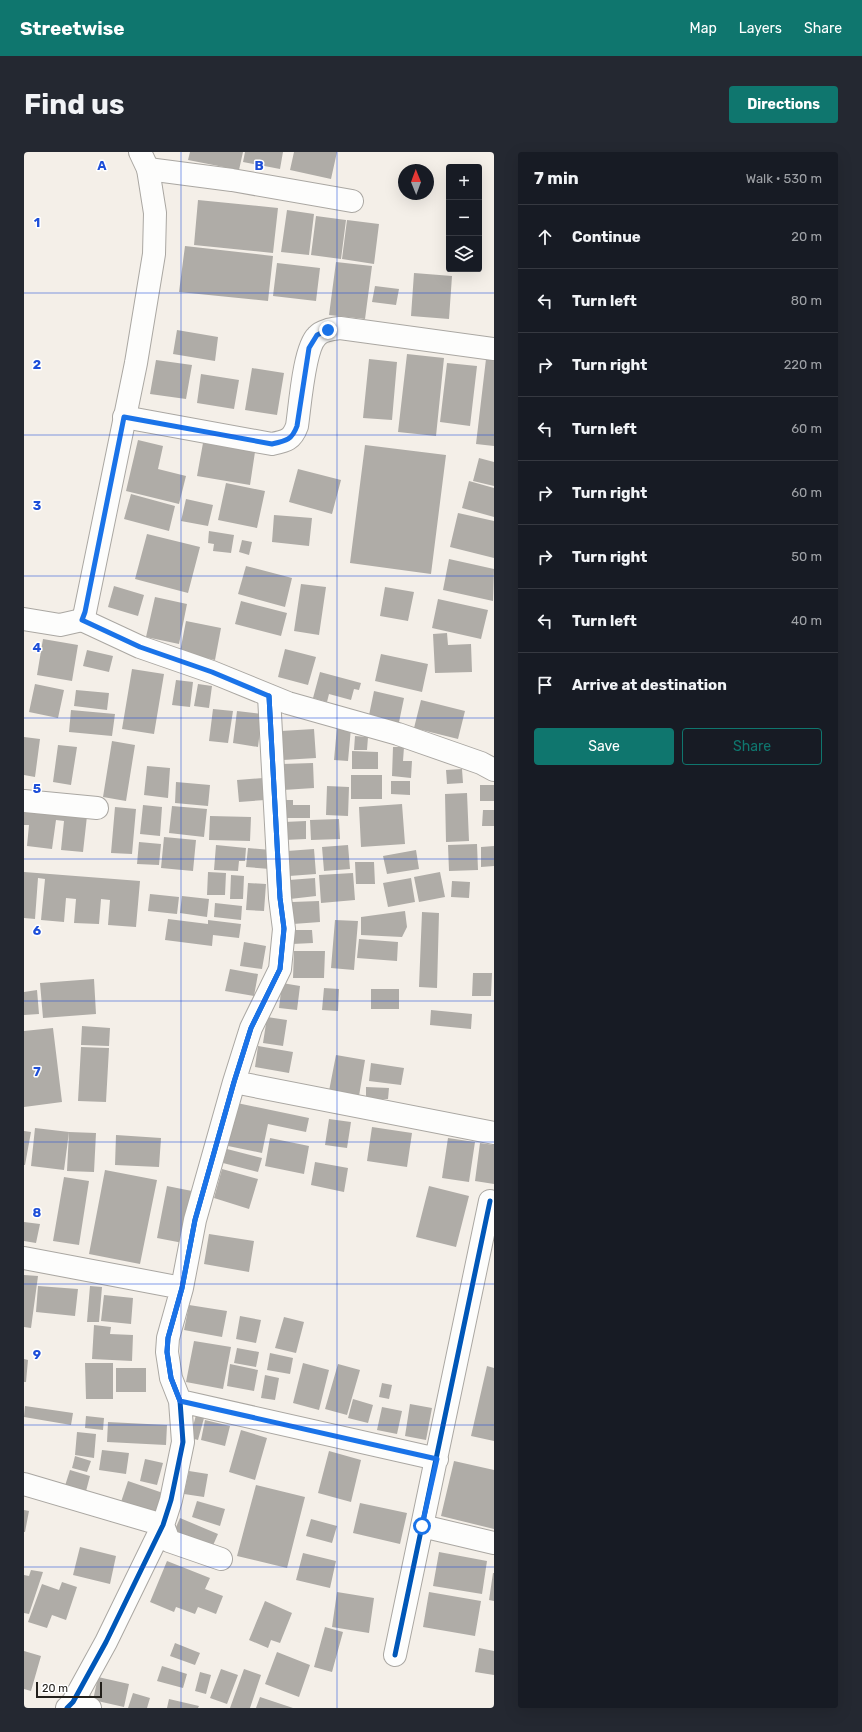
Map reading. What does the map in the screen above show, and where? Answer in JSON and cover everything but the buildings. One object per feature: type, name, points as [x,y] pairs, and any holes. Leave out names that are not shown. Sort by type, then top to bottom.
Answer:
[{"type":"street","points":[[82,620],[85,612],[136,363],[154,254],[155,213],[144,160],[232,180],[352,201]]},
{"type":"street","points":[[124,417],[272,444],[288,439],[293,435],[297,426],[309,348],[317,335],[328,330],[340,328],[494,349]]},
{"type":"street","points":[[24,619],[60,625],[82,620],[140,647],[212,672],[288,703],[398,734],[481,763],[494,770]]},
{"type":"street","points":[[77,1706],[106,1642],[163,1525],[172,1500],[183,1442],[180,1401],[171,1378],[167,1352],[169,1330],[182,1288],[195,1220],[234,1082],[251,1028],[280,969],[284,928],[280,898],[269,696]]},
{"type":"street","points":[[24,801],[97,808]]},
{"type":"street","points":[[234,1082],[494,1133]]},
{"type":"street","points":[[395,1655],[490,1201]]},
{"type":"street","points":[[24,1258],[182,1288]]},
{"type":"street","points":[[180,1401],[437,1459]]},
{"type":"street","points":[[24,1484],[163,1525]]},
{"type":"street","points":[[163,1525],[169,1542],[221,1559]]},
{"type":"street","points":[[422,1526],[494,1543]]},
{"type":"cycle path","points":[[67,1708],[73,1702],[106,1642],[163,1525],[171,1500],[183,1442],[180,1401],[171,1378],[167,1352],[168,1338],[182,1288],[195,1220],[234,1082],[251,1028],[280,969],[284,929],[280,898],[269,696]]},
{"type":"cycle path","points":[[395,1655],[490,1201]]},
{"type":"route","points":[[328,330],[317,335],[309,348],[297,426],[293,435],[279,443],[272,444],[124,417],[85,612],[82,620],[140,647],[212,672],[269,696],[280,898],[284,928],[280,969],[251,1028],[195,1220],[182,1288],[168,1338],[167,1352],[171,1378],[180,1401],[437,1459],[422,1526]]}]
